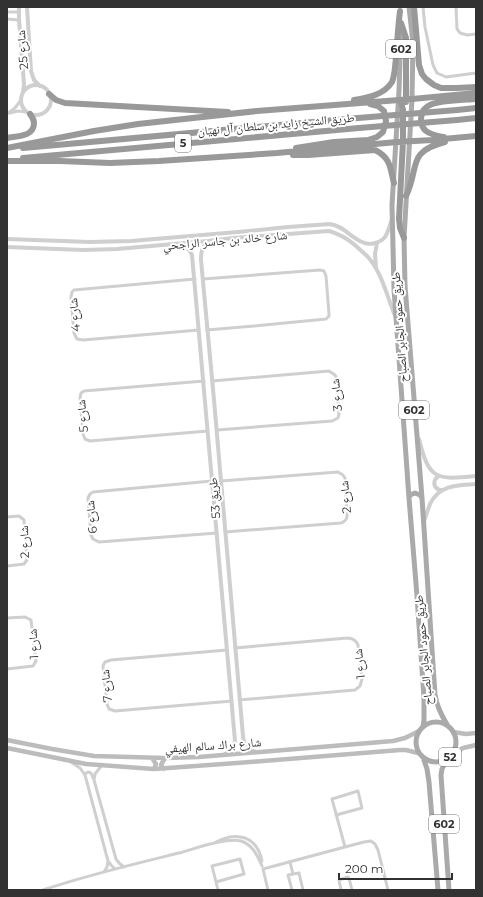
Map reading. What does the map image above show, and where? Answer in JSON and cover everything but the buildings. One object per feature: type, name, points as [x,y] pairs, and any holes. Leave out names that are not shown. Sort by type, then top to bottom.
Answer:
[{"type":"highway","points":[[414,7],[419,65],[422,74],[434,85],[441,88],[476,87]]},
{"type":"highway","points":[[308,107],[370,97],[380,93],[387,87],[392,81],[394,71],[399,9]]},
{"type":"highway","points":[[402,22],[406,38],[409,99],[406,134],[409,141]]},
{"type":"highway","points":[[7,148],[138,124],[248,112],[476,93]]},
{"type":"highway","points":[[49,94],[58,101],[65,103],[248,112]]},
{"type":"highway","points":[[456,138],[434,135],[426,131],[422,126],[421,118],[423,110],[429,105],[438,102],[476,99]]},
{"type":"highway","points":[[399,100],[403,110],[400,142],[398,211],[400,228],[404,238]]},
{"type":"highway","points":[[277,153],[305,146],[334,142],[368,140],[377,137],[383,132],[386,121],[384,111],[378,106],[366,102]]},
{"type":"highway","name":"طريق الشيخ زايد بن سلطان آل نهيان","points":[[7,148],[476,108]]},
{"type":"highway","points":[[7,138],[26,134],[32,130],[34,121],[28,113]]},
{"type":"highway","name":"طريق الشيخ زايد بن سلطان آل نهيان","points":[[7,160],[476,118]]},
{"type":"highway","points":[[7,160],[110,163],[159,161],[277,153],[476,136]]},
{"type":"highway","points":[[406,196],[411,186],[416,160],[422,152],[435,145],[465,137]]},
{"type":"highway","points":[[277,153],[308,155],[375,150],[387,159],[394,183]]},
{"type":"main road","name":"602","points":[[409,7],[413,42],[412,91],[409,99]]},
{"type":"main road","name":"602","points":[[399,9],[402,22],[399,100]]},
{"type":"main road","name":"طريق حمود الجابر الصباح","points":[[409,141],[404,238],[405,286],[422,498],[435,694],[437,706],[448,726]]},
{"type":"main road","name":"طريق حمود الجابر الصباح","points":[[400,142],[394,183],[393,217],[395,317],[417,596],[423,690],[423,726]]},
{"type":"main road","points":[[409,498],[410,495],[415,493],[422,498]]},
{"type":"main road","points":[[418,753],[415,746],[416,738],[423,726],[435,722],[448,726]]},
{"type":"main road","name":"52","points":[[418,753],[424,760],[436,763],[442,762],[452,755],[455,750],[456,737],[448,726]]},
{"type":"main road","name":"شارع براك سالم الهيفي","points":[[7,740],[94,756],[165,758],[199,757],[397,740],[419,731]]},
{"type":"main road","points":[[453,732],[466,734],[476,733]]},
{"type":"main road","points":[[21,751],[24,748],[23,743]]},
{"type":"main road","points":[[354,754],[357,750],[355,744]]},
{"type":"main road","points":[[452,755],[464,748],[476,745]]},
{"type":"main road","points":[[36,754],[35,750],[38,746]]},
{"type":"main road","name":"شارع براك سالم الهيفي","points":[[7,748],[86,764],[154,769],[400,750],[418,753]]},
{"type":"main road","points":[[152,758],[156,764],[154,769]]},
{"type":"main road","points":[[164,769],[161,765],[165,758]]},
{"type":"main road","name":"602","points":[[447,759],[441,775],[449,890]]},
{"type":"main road","name":"602","points":[[424,760],[429,782],[438,890]]},
{"type":"street","name":"شارع 25","points":[[19,7],[24,82],[23,92]]},
{"type":"street","name":"شارع 25","points":[[26,7],[31,71],[34,80],[41,86]]},
{"type":"street","points":[[423,7],[432,65],[437,72],[446,77],[476,74]]},
{"type":"street","points":[[456,7],[457,29],[460,33],[467,35],[476,34]]},
{"type":"street","points":[[7,12],[19,12]]},
{"type":"street","points":[[7,19],[19,20]]},
{"type":"street","points":[[8,114],[18,112],[40,115],[47,110],[51,101],[49,94],[41,86],[31,86],[23,92],[21,100],[22,107],[28,113]]},
{"type":"street","points":[[8,114],[21,100]]},
{"type":"street","points":[[377,270],[375,254],[377,243],[386,237],[393,217]]},
{"type":"street","name":"شارع خالد بن جاسر الراجحي","points":[[7,239],[90,242],[131,241],[330,224],[336,225],[362,242],[368,244],[377,243]]},
{"type":"street","points":[[296,234],[301,230],[297,226]]},
{"type":"street","name":"شارع خالد بن جاسر الراجحي","points":[[7,247],[91,250],[329,231],[348,240],[368,257],[377,270],[384,285],[395,317]]},
{"type":"street","name":"طريق 53","points":[[208,241],[202,249],[201,260],[216,412],[242,736]]},
{"type":"street","points":[[90,242],[87,248],[91,250]]},
{"type":"street","points":[[178,244],[185,246],[190,251],[193,261],[196,258],[201,260]]},
{"type":"street","name":"طريق 53","points":[[193,261],[235,741],[234,746],[230,751],[223,755]]},
{"type":"street","points":[[203,279],[320,270],[324,271],[326,276],[329,314],[326,319],[207,330]]},
{"type":"street","name":"شارع 4","points":[[194,280],[74,290],[71,297],[74,333],[77,339],[83,340],[199,330]]},
{"type":"street","name":"شارع 3","points":[[212,381],[330,371],[336,377],[339,414],[338,418],[332,421],[217,430]]},
{"type":"street","name":"شارع 5","points":[[204,381],[84,391],[80,398],[83,434],[85,439],[90,441],[208,431]]},
{"type":"street","points":[[205,400],[210,404],[214,400]]},
{"type":"street","points":[[206,414],[210,409],[216,412]]},
{"type":"street","points":[[415,425],[422,452],[429,467],[434,473],[448,478],[476,476]]},
{"type":"street","name":"شارع 2","points":[[221,481],[338,472],[345,478],[347,517],[346,520],[341,523],[226,532]]},
{"type":"street","points":[[439,476],[434,483],[435,487],[441,490]]},
{"type":"street","name":"شارع 6","points":[[212,481],[93,492],[88,498],[91,535],[94,541],[99,542],[217,533]]},
{"type":"street","points":[[426,566],[426,515],[432,501],[441,490],[452,486],[476,484]]},
{"type":"street","name":"شارع 2","points":[[7,517],[20,516],[24,520],[27,560],[24,564],[7,566]]},
{"type":"street","points":[[224,611],[228,612],[231,610]]},
{"type":"street","name":"شارع 1","points":[[7,618],[25,617],[31,620],[36,661],[33,666],[7,669]]},
{"type":"street","points":[[225,622],[228,619],[232,622]]},
{"type":"street","name":"شارع 1","points":[[235,648],[347,638],[352,639],[356,641],[358,645],[362,679],[360,686],[355,690],[240,700]]},
{"type":"street","name":"شارع 7","points":[[227,650],[111,660],[105,662],[103,666],[109,710],[115,711],[232,701]]},
{"type":"street","points":[[234,736],[242,736],[245,745],[249,750],[256,752]]},
{"type":"street","points":[[69,761],[80,768],[85,774],[108,861],[115,869]]},
{"type":"street","points":[[94,780],[95,774],[102,765]]},
{"type":"street","points":[[85,774],[88,772],[93,775],[116,859],[115,869]]},
{"type":"street","points":[[336,815],[362,808],[358,791],[332,798],[336,815],[345,847]]},
{"type":"street","points":[[43,890],[115,869],[213,844],[234,841],[242,842],[251,846],[255,851],[263,868],[268,890]]},
{"type":"street","points":[[263,868],[370,841],[375,844],[378,850],[388,890]]},
{"type":"street","points":[[116,859],[124,867]]},
{"type":"street","points":[[216,882],[244,874],[240,859],[212,866],[216,882],[218,890]]},
{"type":"street","points":[[104,872],[108,861]]},
{"type":"street","points":[[290,862],[293,874]]},
{"type":"street","points":[[292,890],[288,875],[299,873],[303,890]]},
{"type":"street","points":[[341,890],[338,880],[348,877],[352,890]]}]
